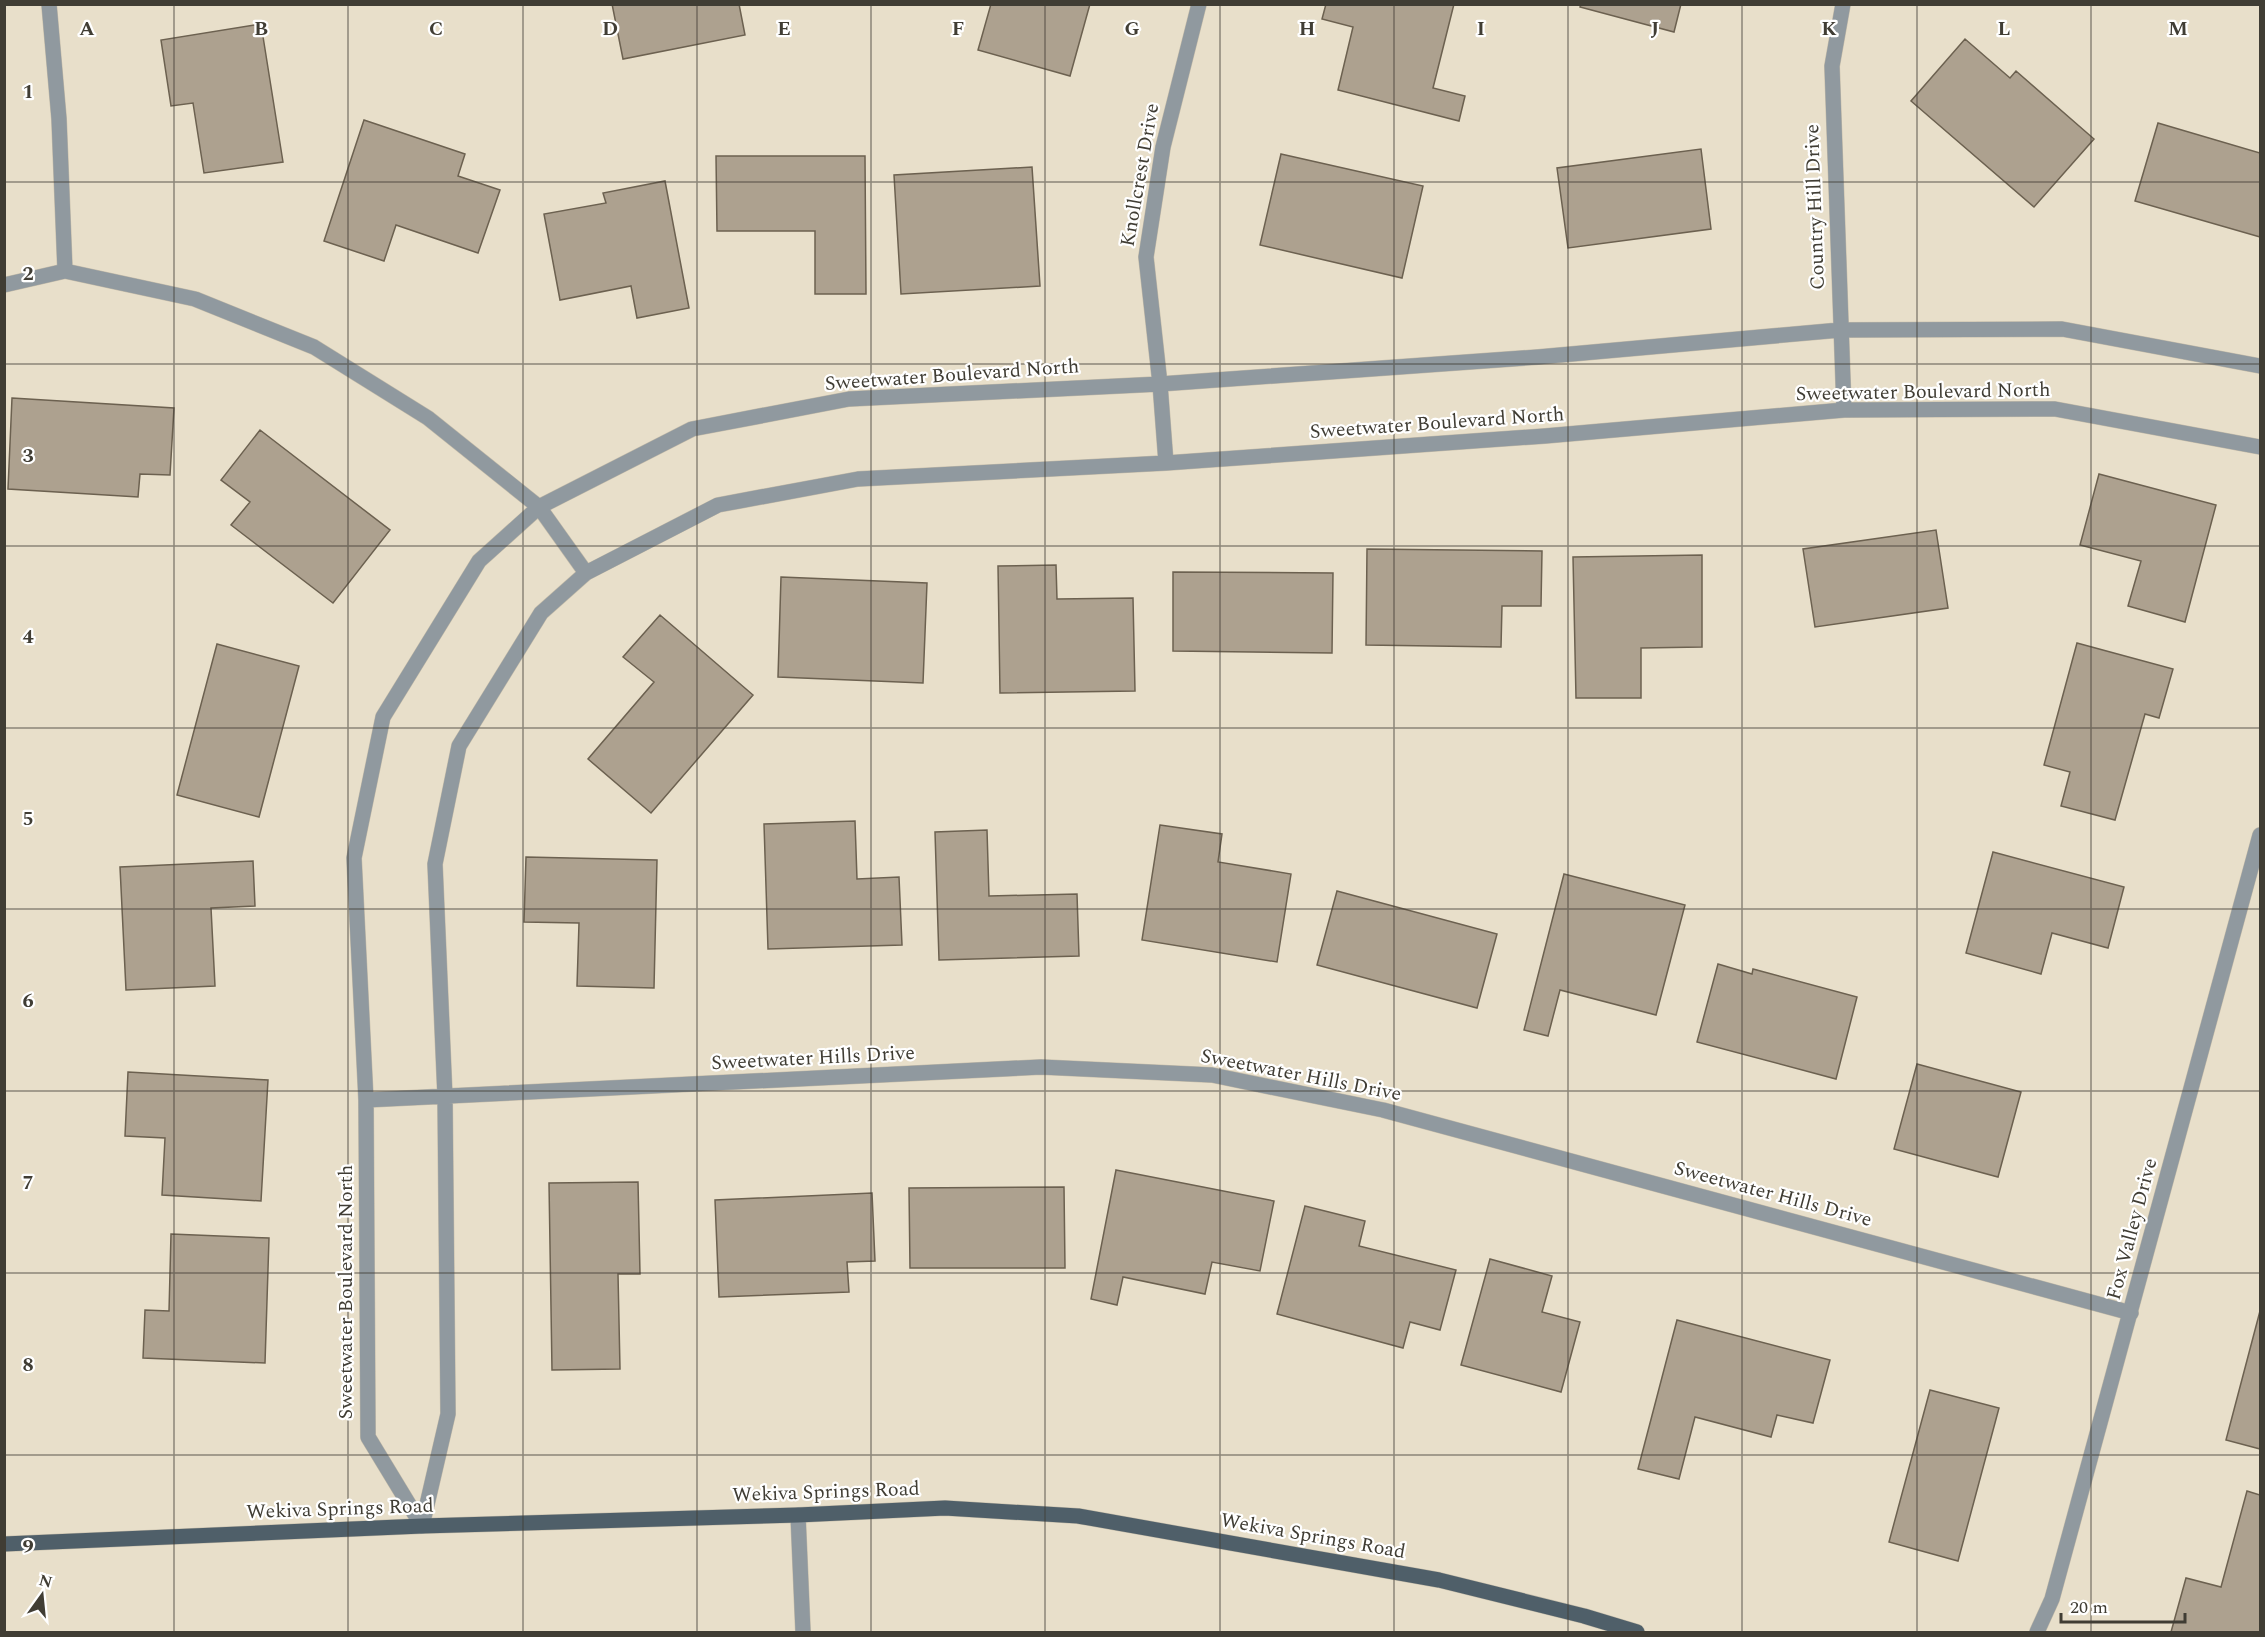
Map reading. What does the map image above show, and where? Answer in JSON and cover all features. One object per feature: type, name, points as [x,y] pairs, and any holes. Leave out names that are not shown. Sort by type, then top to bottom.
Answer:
[{"type":"main road","name":"Wekiva Springs Road","points":[[4,1544],[422,1526],[798,1515],[945,1508],[1078,1516],[1439,1580],[1584,1616],[1637,1632]]},
{"type":"street","points":[[49,4],[59,119],[65,271]]},
{"type":"street","name":"Knollcrest Drive","points":[[1166,463],[1146,257],[1163,147],[1199,4]]},
{"type":"street","name":"Country Hill Drive","points":[[1843,4],[1832,66],[1844,410]]},
{"type":"street","points":[[4,285],[65,271],[195,299],[314,347],[429,418],[539,507],[586,573]]},
{"type":"street","name":"Sweetwater Boulevard North","points":[[422,1526],[368,1437],[366,1100],[354,858],[383,717],[479,561],[539,507],[692,429],[849,399],[1160,384],[1538,357],[1840,330],[2062,329],[2260,366]]},
{"type":"street","name":"Sweetwater Boulevard North","points":[[422,1526],[448,1414],[445,1096],[435,864],[459,746],[541,613],[586,573],[718,505],[858,479],[1166,463],[1545,436],[1844,410],[2055,409],[2260,447]]},
{"type":"street","name":"Fox Valley Drive","points":[[2037,1632],[2052,1599],[2260,835]]},
{"type":"street","name":"Sweetwater Hills Drive","points":[[366,1100],[1041,1067],[1212,1075],[1383,1110],[2131,1313]]},
{"type":"street","points":[[798,1515],[803,1632]]},
{"type":"building","points":[[612,4],[739,4],[745,35],[623,59]]},
{"type":"building","points":[[991,4],[1090,4],[1070,76],[978,50]]},
{"type":"building","points":[[1326,4],[1454,4],[1433,88],[1465,96],[1459,121],[1338,90],[1353,27],[1322,19]]},
{"type":"building","points":[[1581,4],[1681,4],[1674,32],[1580,7]]},
{"type":"building","points":[[261,24],[283,162],[204,173],[193,103],[171,106],[161,40]]},
{"type":"building","points":[[1965,39],[2010,78],[2016,71],[2094,139],[2034,207],[1911,101]]},
{"type":"building","points":[[364,120],[465,154],[458,176],[500,190],[478,253],[396,225],[384,261],[324,241]]},
{"type":"building","points":[[2158,123],[2260,153],[2260,237],[2135,201]]},
{"type":"building","points":[[1701,149],[1711,229],[1568,248],[1557,168]]},
{"type":"building","points":[[1281,154],[1423,186],[1402,278],[1260,245]]},
{"type":"building","points":[[716,156],[865,156],[866,294],[815,294],[815,231],[717,231]]},
{"type":"building","points":[[1032,167],[1040,286],[901,294],[894,175]]},
{"type":"building","points":[[665,181],[689,308],[637,318],[631,286],[560,300],[544,214],[606,203],[603,193]]},
{"type":"building","points":[[12,398],[174,408],[170,475],[140,474],[138,497],[8,489]]},
{"type":"building","points":[[260,430],[390,530],[333,603],[231,525],[250,502],[221,480]]},
{"type":"building","points":[[2099,474],[2216,505],[2185,622],[2128,606],[2141,561],[2080,545]]},
{"type":"building","points":[[1936,530],[1948,608],[1815,627],[1803,549]]},
{"type":"building","points":[[1367,549],[1542,551],[1541,606],[1502,606],[1501,647],[1366,645]]},
{"type":"building","points":[[1702,555],[1702,647],[1641,648],[1641,698],[1576,698],[1573,557]]},
{"type":"building","points":[[1056,565],[1057,599],[1133,598],[1135,691],[1000,693],[998,566]]},
{"type":"building","points":[[1173,572],[1333,573],[1332,653],[1173,651]]},
{"type":"building","points":[[781,577],[927,583],[923,683],[778,677]]},
{"type":"building","points":[[660,615],[753,695],[651,813],[588,759],[654,682],[623,657]]},
{"type":"building","points":[[2077,643],[2173,669],[2159,718],[2145,714],[2115,820],[2061,806],[2070,772],[2044,765]]},
{"type":"building","points":[[217,644],[299,666],[259,817],[177,795]]},
{"type":"building","points":[[855,821],[857,879],[899,877],[902,945],[768,949],[764,824]]},
{"type":"building","points":[[1160,825],[1222,834],[1218,862],[1291,874],[1277,962],[1142,940]]},
{"type":"building","points":[[987,830],[989,896],[1077,894],[1079,956],[939,960],[935,832]]},
{"type":"building","points":[[1993,852],[2124,887],[2108,948],[2052,933],[2041,974],[1966,953]]},
{"type":"building","points":[[526,857],[657,860],[654,988],[577,986],[579,923],[524,922]]},
{"type":"building","points":[[253,861],[255,906],[211,908],[215,986],[126,990],[120,867]]},
{"type":"building","points":[[1564,874],[1685,905],[1656,1015],[1560,990],[1548,1036],[1524,1030]]},
{"type":"building","points":[[1337,891],[1497,934],[1477,1008],[1317,965]]},
{"type":"building","points":[[1718,964],[1752,974],[1753,969],[1857,997],[1836,1079],[1697,1042]]},
{"type":"building","points":[[1917,1064],[2021,1092],[1998,1177],[1894,1149]]},
{"type":"building","points":[[128,1072],[268,1080],[261,1201],[162,1195],[165,1138],[125,1136]]},
{"type":"building","points":[[1116,1170],[1274,1201],[1260,1271],[1212,1262],[1205,1294],[1123,1277],[1117,1305],[1091,1299]]},
{"type":"building","points":[[638,1182],[640,1274],[618,1274],[620,1369],[552,1370],[549,1183]]},
{"type":"building","points":[[1064,1187],[1065,1268],[910,1268],[909,1188]]},
{"type":"building","points":[[872,1193],[875,1261],[847,1262],[849,1292],[719,1297],[715,1200]]},
{"type":"building","points":[[1305,1206],[1365,1221],[1359,1246],[1456,1270],[1440,1330],[1410,1322],[1403,1348],[1277,1314]]},
{"type":"building","points":[[171,1234],[269,1238],[265,1363],[143,1358],[145,1310],[169,1311]]},
{"type":"building","points":[[1490,1259],[1552,1276],[1542,1312],[1580,1322],[1561,1392],[1461,1365]]},
{"type":"building","points":[[2260,1311],[2260,1449],[2226,1440]]},
{"type":"building","points":[[1677,1320],[1830,1360],[1813,1423],[1777,1415],[1771,1437],[1695,1417],[1679,1479],[1638,1469]]},
{"type":"building","points":[[1930,1390],[1999,1408],[1958,1561],[1889,1542]]},
{"type":"building","points":[[2247,1491],[2260,1495],[2260,1632],[2171,1632],[2186,1578],[2221,1587]]}]
